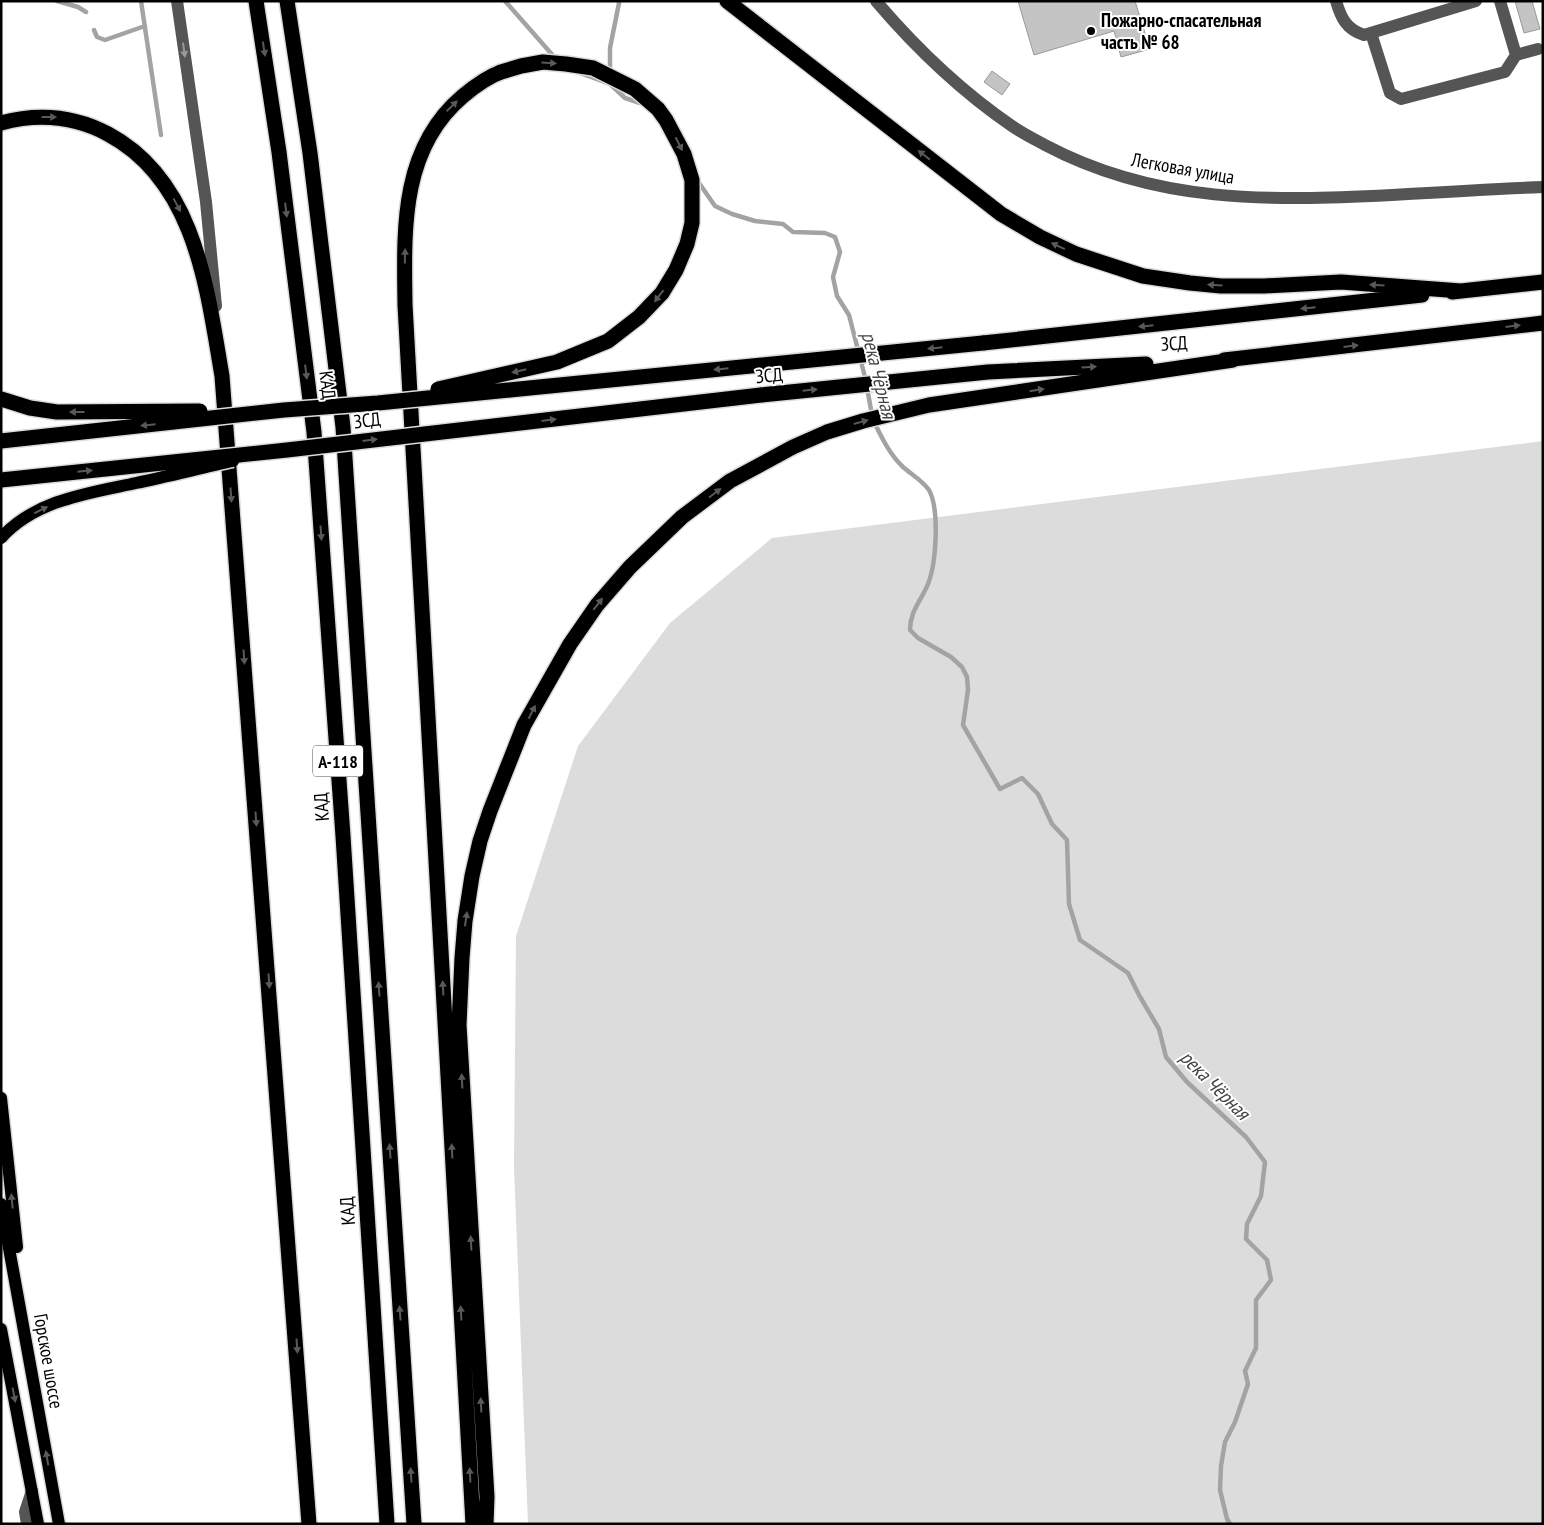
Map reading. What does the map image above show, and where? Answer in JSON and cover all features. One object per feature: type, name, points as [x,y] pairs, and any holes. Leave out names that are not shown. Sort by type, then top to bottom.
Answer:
[{"type":"highway","name":"КАД","points":[[256,1],[279,152],[314,432],[343,836],[386,1524]]},
{"type":"highway","name":"КАД","points":[[287,1],[310,153],[343,427],[414,1524]]},
{"type":"highway","points":[[727,1],[1001,214],[1040,237],[1076,254],[1143,276],[1221,286],[1341,282],[1461,291]]},
{"type":"highway","points":[[378,403],[557,362],[608,340],[640,317],[662,293],[676,270],[687,244],[692,223],[692,180],[684,154],[658,109],[635,89],[593,68],[543,62],[501,72],[475,86],[449,108],[431,132],[418,160],[410,191],[406,218],[404,257],[405,305],[473,1524]]},
{"type":"highway","points":[[1,123],[22,118],[60,117],[95,127],[128,146],[156,173],[177,205],[198,255],[206,286],[222,376],[309,1524]]},
{"type":"highway","name":"ЗСД","points":[[1,441],[284,410],[378,403],[983,343],[1543,282]]},
{"type":"highway","name":"ЗСД","points":[[1,480],[287,450],[761,395],[988,372],[1234,360],[1543,323]]},
{"type":"highway","points":[[486,1524],[487,1496],[459,1025],[464,930],[472,876],[480,841],[490,811],[524,726],[570,644],[597,605],[630,567],[682,518],[730,481],[793,447],[827,432],[929,405],[1234,360]]},
{"type":"highway","points":[[1,399],[30,408],[57,412],[284,410]]},
{"type":"main road","points":[[1,538],[6,532],[32,514],[66,499],[287,450]]},
{"type":"main road","points":[[1,1098],[23,1319]]},
{"type":"main road","name":"Горское шоссе","points":[[1,1204],[56,1506],[61,1524]]},
{"type":"main road","points":[[1,1330],[38,1524]]},
{"type":"main road","points":[[301,1524],[305,1472]]},
{"type":"street","points":[[177,1],[206,202],[222,376]]},
{"type":"street","name":"Легковая улица","points":[[876,1],[902,31],[942,71],[966,92],[1014,127],[1066,156],[1147,184],[1183,191],[1259,199],[1344,198],[1543,187]]},
{"type":"street","points":[[1336,1],[1346,25],[1354,32],[1364,35],[1476,1]]},
{"type":"street","points":[[1500,1],[1516,55]]},
{"type":"street","points":[[1372,33],[1390,93],[1401,99],[1505,72],[1516,55],[1538,49]]},
{"type":"street","points":[[27,1524],[25,1512],[32,1491]]},
{"type":"shaded area","points":[[1543,441],[1543,1524],[528,1524],[514,1167],[516,936],[578,746],[670,623],[772,538]]},
{"type":"building","points":[[1018,1],[1135,1],[1150,49],[1121,57],[1114,31],[1034,55]]},
{"type":"building","points":[[1515,1],[1532,1],[1540,29],[1524,33]]},
{"type":"building","points":[[992,71],[1010,84],[1002,95],[984,82]]},
{"type":"waterway","points":[[57,1],[78,7],[86,12]]},
{"type":"waterway","points":[[141,1],[161,135]]},
{"type":"waterway","points":[[505,1],[556,59]]},
{"type":"waterway","name":"река Чёрная","points":[[610,73],[610,48],[619,3]]},
{"type":"waterway","points":[[94,30],[97,37],[105,40],[145,26]]},
{"type":"waterway","name":"река Чёрная","points":[[580,73],[610,84],[625,98],[643,104]]},
{"type":"waterway","name":"река Чёрная","points":[[697,180],[715,206],[732,214],[755,221],[783,224],[793,232],[825,233],[835,237],[840,252],[833,277],[837,296],[849,315],[866,381]]},
{"type":"waterway","name":"река Чёрная","points":[[867,388],[872,415]]},
{"type":"waterway","name":"река Чёрная","points":[[874,422],[894,457],[929,490],[935,510],[936,537],[931,575],[912,617],[910,630],[918,638],[951,657],[962,667],[967,677],[968,690],[963,725],[1000,789],[1022,778],[1038,794],[1052,824],[1067,840],[1069,904],[1080,940],[1128,973],[1159,1029],[1166,1057],[1187,1082],[1246,1137],[1265,1162],[1261,1196],[1247,1224],[1246,1239],[1267,1260],[1271,1280],[1256,1300],[1256,1348],[1245,1371],[1248,1384],[1235,1422],[1225,1442],[1220,1490],[1230,1524]]},
{"type":"place","name":"Пожарно-спасательная часть № 68","points":[[1091,31]]}]
